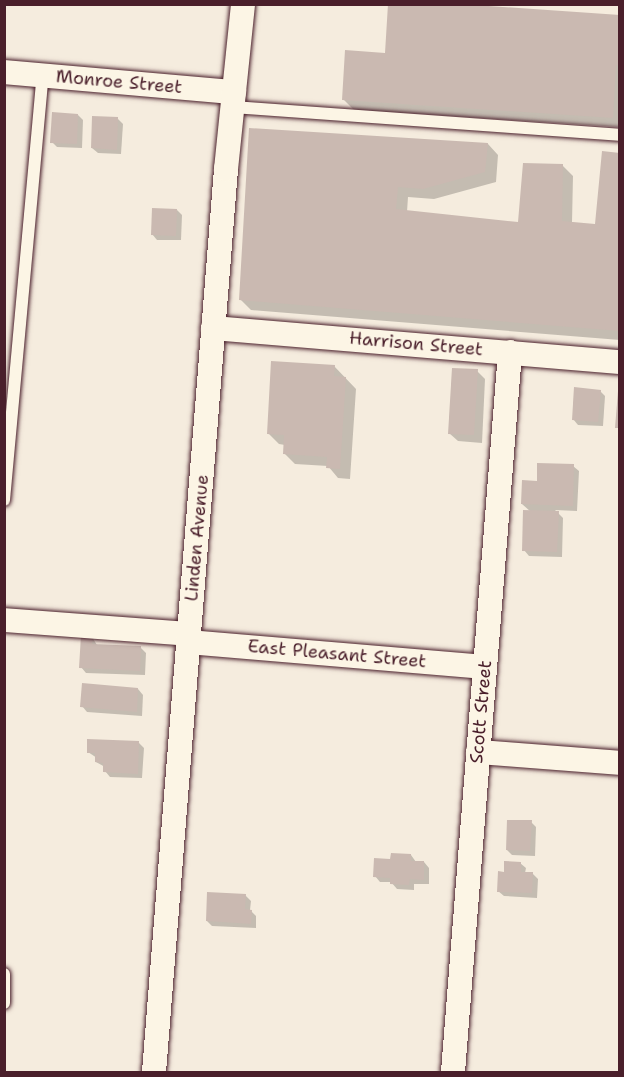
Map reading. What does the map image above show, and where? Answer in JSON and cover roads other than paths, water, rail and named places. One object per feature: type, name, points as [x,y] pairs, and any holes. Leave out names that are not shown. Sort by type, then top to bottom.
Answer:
[{"type":"street","name":"Linden Avenue","points":[[154,1072],[213,328],[243,4]]},
{"type":"street","name":"Monroe Street","points":[[4,72],[233,99]]},
{"type":"street","name":"Harrison Street","points":[[213,328],[620,362]]},
{"type":"street","name":"Scott Street","points":[[453,1072],[510,352]]},
{"type":"street","name":"East Pleasant Street","points":[[4,620],[485,667]]},
{"type":"street","points":[[478,752],[620,763]]},
{"type":"lane","points":[[4,500],[43,75]]},
{"type":"lane","points":[[233,99],[620,135]]},
{"type":"lane","points":[[4,974],[4,1003]]}]
